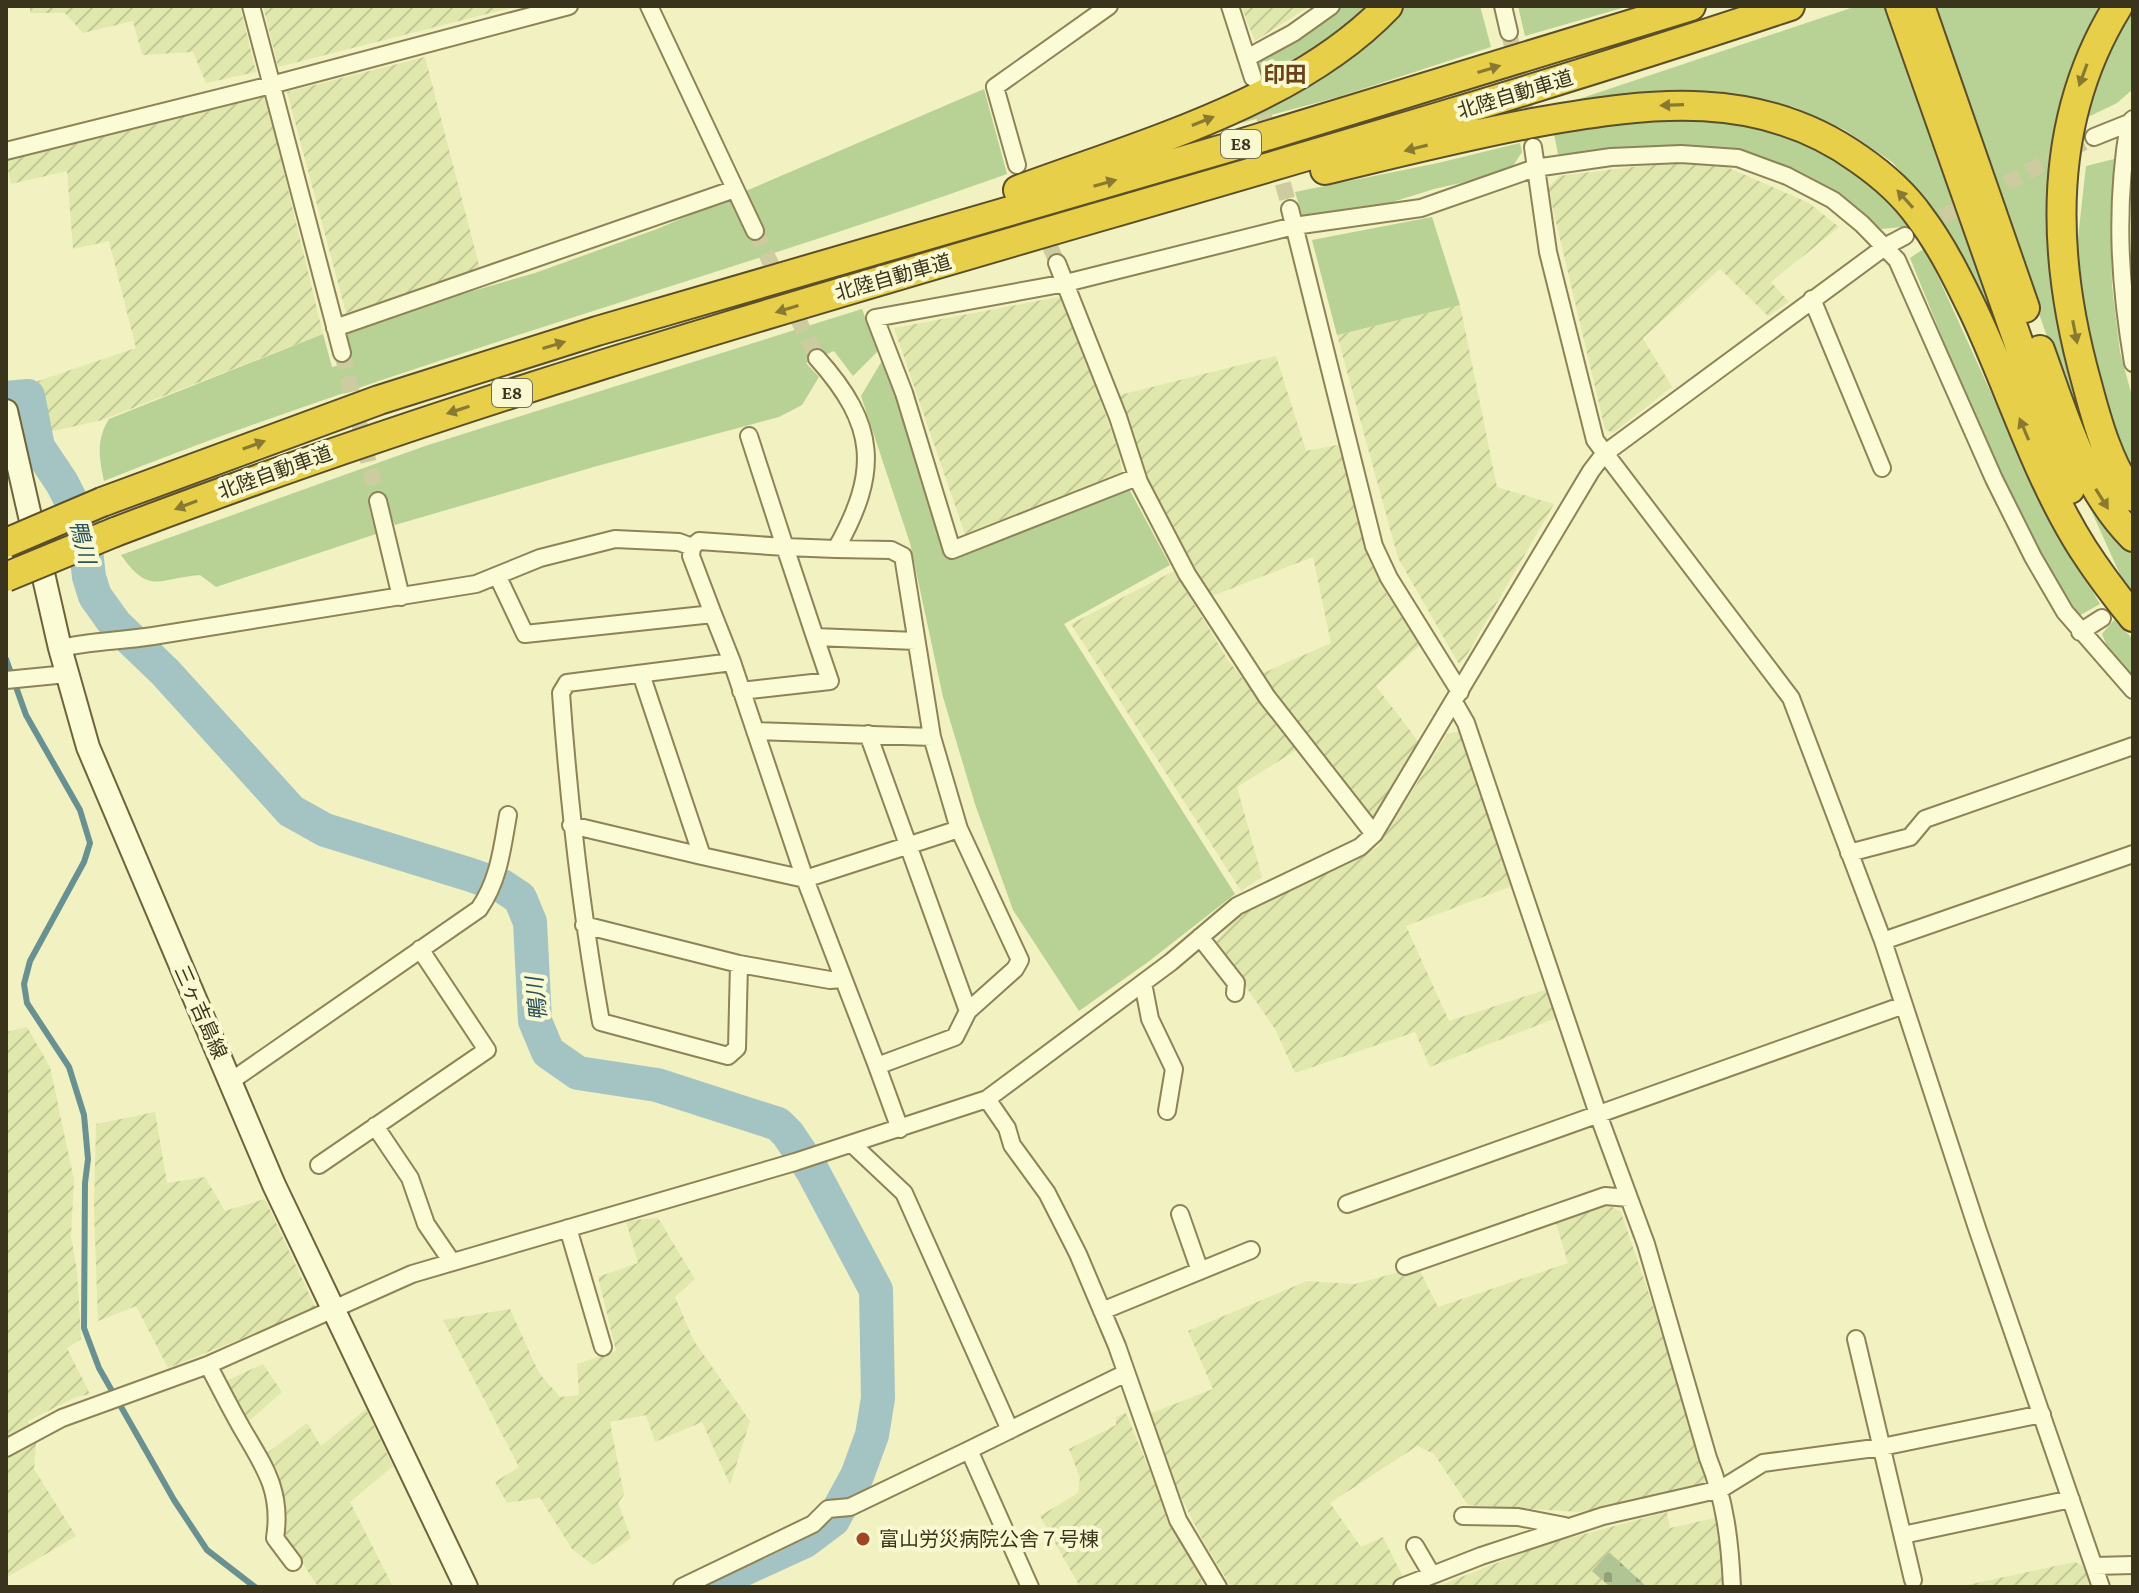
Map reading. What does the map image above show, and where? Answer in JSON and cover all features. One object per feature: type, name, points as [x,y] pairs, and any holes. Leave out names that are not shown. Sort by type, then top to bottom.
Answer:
[{"type":"highway","points":[[788,274],[1230,110],[1268,92],[1329,55],[1388,6]]},
{"type":"highway","name":"北陸自動車道","points":[[6,543],[102,502],[379,400],[788,274],[1275,133],[1691,6]]},
{"type":"highway","name":"北陸自動車道","points":[[6,577],[115,532],[401,428],[610,361],[1490,102],[1790,6]]},
{"type":"highway","points":[[1900,6],[2073,497],[2107,572],[2133,616]]},
{"type":"highway","points":[[1920,6],[2081,459],[2110,511],[2133,537]]},
{"type":"highway","points":[[2118,6],[2088,62],[2073,107],[2064,165],[2063,247],[2074,331],[2086,382],[2103,438],[2133,497]]},
{"type":"highway","points":[[915,270],[1441,142],[1580,115],[1688,105],[1749,110],[1783,118],[1845,148],[1872,168],[1919,215],[1975,315],[2065,518],[2082,548],[2133,616]]},
{"type":"main road","name":"三ヶ吉島線","points":[[6,411],[60,648],[88,747],[274,1185],[466,1587]]},
{"type":"street","points":[[251,6],[342,353]]},
{"type":"street","points":[[6,151],[569,6]]},
{"type":"street","points":[[649,6],[755,231]]},
{"type":"street","points":[[1017,165],[995,87],[1109,6]]},
{"type":"street","points":[[1230,6],[1253,78]]},
{"type":"street","points":[[1247,58],[1293,33],[1331,6]]},
{"type":"street","points":[[1503,6],[1509,32]]},
{"type":"street","points":[[2094,137],[2131,121]]},
{"type":"street","points":[[2131,121],[2121,171],[2118,235],[2124,314],[2133,363]]},
{"type":"street","points":[[1533,147],[1548,252],[1595,440],[1791,698],[1883,941],[2101,1587]]},
{"type":"street","points":[[1137,477],[952,550],[904,393],[875,318],[1066,283],[1292,217],[1421,208],[1535,168],[1611,157],[1681,154],[1738,158],[1787,176],[1833,200],[1886,246],[1897,260],[1994,479],[2033,557],[2080,632],[2133,690]]},
{"type":"street","points":[[335,328],[735,189]]},
{"type":"street","points":[[1292,217],[1374,546],[1457,697],[1598,1114],[1646,1244],[1708,1458],[1721,1489],[1730,1539],[1732,1587]]},
{"type":"street","points":[[6,1448],[62,1418],[208,1365],[412,1274],[852,1144],[987,1099],[1143,983],[1237,906],[1360,847],[1374,834],[1604,454],[1812,299],[1905,236]]},
{"type":"street","points":[[1057,263],[1118,417],[1137,477],[1187,574],[1267,697],[1374,834]]},
{"type":"street","points":[[1812,299],[1882,468]]},
{"type":"street","points":[[817,358],[852,404],[868,455],[866,480],[849,526],[836,549]]},
{"type":"street","points":[[741,691],[830,681],[749,436]]},
{"type":"street","points":[[378,501],[401,597]]},
{"type":"street","points":[[60,648],[476,584],[540,558],[615,539],[679,542],[692,547]]},
{"type":"street","points":[[877,1066],[955,1037],[968,1011],[1015,969],[1020,960],[959,829],[932,737],[903,556],[891,550],[699,541],[692,547],[691,556],[732,662],[805,879],[900,1129]]},
{"type":"street","points":[[498,577],[525,634],[713,614]]},
{"type":"street","points":[[2080,632],[2102,618]]},
{"type":"street","points":[[815,637],[916,641]]},
{"type":"street","points":[[732,662],[567,683],[561,693],[571,825],[601,1022],[728,1056],[737,1048],[739,964]]},
{"type":"street","points":[[6,680],[67,674]]},
{"type":"street","points":[[641,674],[702,856]]},
{"type":"street","points":[[755,731],[932,737]]},
{"type":"street","points":[[868,734],[968,1011]]},
{"type":"street","points":[[1849,853],[1910,837],[1925,819],[2133,746]]},
{"type":"street","points":[[231,1081],[479,909],[489,895],[499,869],[508,815]]},
{"type":"street","points":[[571,825],[805,879],[959,829]]},
{"type":"street","points":[[1883,941],[2133,854]]},
{"type":"street","points":[[584,925],[739,964],[830,980],[843,979]]},
{"type":"street","points":[[1200,937],[1236,983],[1235,993]]},
{"type":"street","points":[[319,1165],[487,1050],[420,949]]},
{"type":"street","points":[[1143,983],[1150,1019],[1174,1069],[1167,1111]]},
{"type":"street","points":[[1347,1204],[1904,1005]]},
{"type":"street","points":[[987,1099],[1007,1128],[1012,1145],[1047,1193],[1078,1254],[1126,1373],[1178,1520],[1218,1587]]},
{"type":"street","points":[[375,1126],[410,1178],[426,1224],[452,1262]]},
{"type":"street","points":[[852,1144],[904,1193],[1010,1430]]},
{"type":"street","points":[[1405,1266],[1605,1196],[1629,1198]]},
{"type":"street","points":[[1180,1214],[1200,1271]]},
{"type":"street","points":[[568,1228],[603,1347]]},
{"type":"street","points":[[1102,1311],[1251,1250]]},
{"type":"street","points":[[1856,1339],[1913,1580]]},
{"type":"street","points":[[208,1365],[272,1482],[278,1517],[275,1538],[293,1562]]},
{"type":"street","points":[[682,1587],[813,1524],[828,1509],[850,1507],[1126,1373]]},
{"type":"street","points":[[1402,1587],[1481,1556],[1603,1516],[1721,1489],[1763,1463],[1882,1447],[2042,1414]]},
{"type":"street","points":[[969,1450],[1030,1587]]},
{"type":"street","points":[[1903,1535],[2071,1499]]},
{"type":"street","points":[[1463,1516],[1518,1517],[1569,1527]]},
{"type":"street","points":[[1415,1546],[1432,1575]]},
{"type":"street","points":[[2094,1566],[2133,1565]]},
{"type":"green space","points":[[30,6],[240,6],[256,72],[206,83],[193,52],[142,55],[133,21],[83,33],[65,13],[30,13]]},
{"type":"green space","points":[[263,6],[518,6],[278,67]]},
{"type":"green space","points":[[1241,6],[1310,6],[1255,41]]},
{"type":"green space","points":[[1342,6],[1372,6],[1320,47],[1263,78],[1258,65],[1265,56],[1298,40]]},
{"type":"green space","points":[[1406,6],[1480,6],[1491,47],[1338,97],[1237,124],[1330,70]]},
{"type":"green space","points":[[1518,6],[1629,6],[1525,36]]},
{"type":"green space","points":[[1857,6],[1889,6],[2017,385],[1953,248],[1919,192],[1892,162],[1845,130],[1794,107],[1710,95],[1645,95],[1570,102]]},
{"type":"green space","points":[[1935,6],[2104,6],[2087,34],[2063,93],[2048,209],[2055,284],[2106,473],[2133,518],[2093,459],[2055,360]]},
{"type":"green space","points":[[2133,10],[2133,89],[2117,103],[2086,118],[2107,55]]},
{"type":"green space","points":[[425,57],[480,269],[346,313],[287,92]]},
{"type":"green space","points":[[984,89],[1007,174],[328,398],[104,481],[100,449],[109,419],[323,334],[332,367],[350,363],[344,328],[535,273],[657,229]]},
{"type":"green space","points":[[265,94],[323,334],[102,420],[49,432],[32,383],[136,348],[109,241],[73,249],[67,171],[11,184],[6,160]]},
{"type":"green space","points":[[1701,116],[1794,133],[1840,160],[1881,193],[1912,226],[1881,229],[1843,198],[1812,180],[1746,154],[1686,148],[1558,154],[1554,134],[1598,125]]},
{"type":"green space","points":[[1520,143],[1522,152],[1509,172],[1434,189],[1386,204],[1303,218],[1295,192],[1438,163]]},
{"type":"green space","points":[[2114,159],[2112,286],[2120,352],[2133,400],[2133,476],[2110,425],[2091,368],[2076,256],[2086,166]]},
{"type":"green space","points":[[1673,162],[1720,164],[1809,203],[1839,227],[1771,282],[1789,302],[1768,316],[1720,269],[1643,338],[1672,387],[1613,433],[1605,429],[1548,188],[1559,176]]},
{"type":"green space","points":[[1432,217],[1460,305],[1337,335],[1312,240]]},
{"type":"green space","points":[[1925,248],[2043,507],[2100,604],[2077,617],[2035,547],[1980,431],[1910,258]]},
{"type":"green space","points":[[1064,296],[1119,453],[1122,472],[965,534],[894,328]]},
{"type":"green space","points":[[1460,305],[1497,487],[1554,504],[1459,664],[1398,558],[1337,335]]},
{"type":"green space","points":[[862,309],[878,351],[853,376],[834,351],[806,363],[819,377],[802,405],[779,417],[395,525],[386,504],[369,507],[376,534],[216,587],[200,575],[156,582],[148,580],[131,568],[121,555],[425,446]]},
{"type":"green space","points":[[1276,356],[1306,451],[1342,444],[1365,543],[1384,590],[1420,645],[1376,686],[1418,741],[1375,818],[1368,816],[1261,674],[1331,643],[1313,557],[1212,596],[1145,480],[1120,395]]},
{"type":"green space","points":[[883,359],[949,559],[1129,489],[1170,565],[1064,624],[1235,894],[1079,1011],[1013,910],[975,804],[943,697],[910,543],[861,396]]},
{"type":"green space","points":[[2082,490],[2133,549],[2133,594],[2122,579]]},
{"type":"green space","points":[[1174,571],[1228,660],[1298,749],[1237,787],[1262,877],[1241,891],[1071,624]]},
{"type":"green space","points":[[2114,620],[2133,639],[2133,679],[2110,654],[2102,634]]},
{"type":"green space","points":[[1460,731],[1512,886],[1406,926],[1449,1021],[1548,989],[1559,1017],[1430,1067],[1415,1032],[1295,1073],[1275,1029],[1215,942],[1246,909],[1378,847],[1447,734]]},
{"type":"green space","points":[[27,1027],[50,1067],[74,1180],[71,1236],[77,1271],[81,1339],[67,1348],[90,1394],[76,1397],[28,1421],[36,1443],[34,1469],[76,1536],[6,1578],[6,1032]]},
{"type":"green space","points":[[155,1112],[167,1183],[205,1177],[225,1211],[265,1199],[316,1309],[168,1368],[136,1306],[98,1321],[94,1210],[96,1124]]},
{"type":"green space","points":[[1607,1204],[1621,1212],[1680,1385],[1707,1479],[1703,1486],[1579,1512],[1468,1505],[1434,1454],[1417,1446],[1330,1503],[1361,1547],[1383,1537],[1404,1579],[1384,1587],[1231,1587],[1172,1479],[1149,1414],[1213,1389],[1188,1331],[1307,1281],[1355,1284],[1418,1267],[1438,1307],[1568,1263],[1556,1223]]},
{"type":"green space","points":[[658,1218],[695,1279],[675,1297],[694,1341],[750,1421],[730,1485],[702,1422],[655,1442],[646,1415],[610,1422],[624,1495],[618,1503],[631,1538],[593,1565],[572,1549],[540,1498],[507,1503],[495,1482],[519,1467],[443,1320],[510,1309],[539,1373],[560,1397],[579,1395],[577,1364],[616,1351],[598,1277],[638,1263],[626,1221]]},
{"type":"green space","points":[[263,1364],[282,1392],[248,1422],[226,1381]]},
{"type":"green space","points":[[366,1409],[393,1466],[350,1502],[393,1587],[318,1587],[283,1533],[279,1474],[267,1453],[307,1423],[321,1446]]},
{"type":"green space","points":[[1126,1413],[1176,1534],[1205,1587],[1080,1587],[1040,1516],[1078,1493],[1080,1478],[1069,1449],[1116,1425],[1116,1417]]},
{"type":"green space","points":[[1667,1512],[1670,1528],[1719,1517],[1725,1587],[1647,1587],[1609,1552],[1593,1571],[1610,1587],[1436,1587],[1540,1546]]},
{"type":"green space","points":[[1609,1552],[1647,1587],[1610,1587],[1592,1571]]},
{"type":"green space","points":[[2075,1562],[2084,1567],[2092,1587],[1957,1587]]},
{"type":"waterway","name":"鴨川","points":[[6,398],[28,396],[38,447],[62,483],[83,524],[89,577],[95,596],[115,624],[165,672],[291,811],[325,830],[471,875],[502,886],[520,898],[530,922],[535,1021],[548,1052],[578,1073],[657,1085],[778,1124],[812,1170],[876,1290],[878,1398],[872,1435],[857,1476],[833,1520],[805,1541],[705,1587]]},
{"type":"waterway","points":[[6,659],[26,715],[80,810],[90,843],[84,862],[30,961],[24,984],[27,1003],[69,1067],[84,1115],[88,1159],[85,1183],[84,1328],[99,1368],[174,1500],[207,1550],[255,1587]]},
{"type":"tunnel","points":[[1509,32],[1533,147]]},
{"type":"tunnel","points":[[1257,91],[1290,209]]},
{"type":"tunnel","points":[[1921,228],[2094,137]]},
{"type":"tunnel","points":[[1030,198],[1057,263]]},
{"type":"tunnel","points":[[755,231],[817,358]]},
{"type":"tunnel","points":[[342,353],[378,501]]},
{"type":"place","name":"富山労災病院公舎７号棟","points":[[863,1539]]},
{"type":"district","name":"印田","points":[[1285,74]]}]
